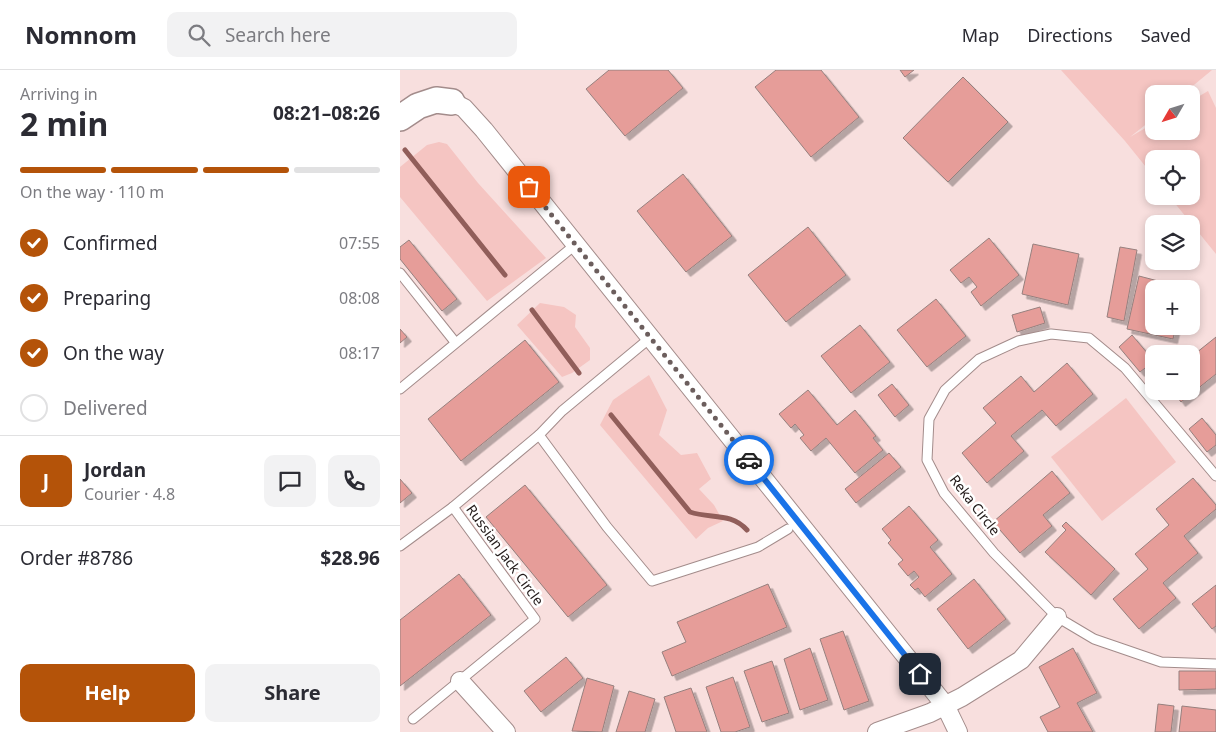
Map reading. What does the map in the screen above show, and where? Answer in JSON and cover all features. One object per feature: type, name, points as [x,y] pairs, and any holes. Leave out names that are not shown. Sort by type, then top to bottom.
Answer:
[{"type":"street","points":[[400,118],[418,106],[436,100],[452,102],[464,108],[484,130],[945,705],[958,732]]},
{"type":"street","points":[[877,732],[930,713],[962,697],[1022,660],[1057,617]]},
{"type":"street","points":[[460,681],[503,731]]},
{"type":"lane","points":[[400,389],[575,245]]},
{"type":"lane","points":[[400,272],[455,342]]},
{"type":"lane","name":"Reka Circle","points":[[1216,476],[1125,368],[1089,338],[1051,334],[1018,341],[979,359],[945,390],[929,419],[927,460],[944,492],[994,553],[1057,617],[1094,639],[1161,662],[1216,664]]},
{"type":"lane","points":[[453,508],[539,435],[562,411],[650,338]]},
{"type":"lane","points":[[539,435],[607,527],[652,581],[758,547],[788,530]]},
{"type":"lane","name":"Russian Jack Circle","points":[[400,546],[453,508],[535,619],[460,681]]},
{"type":"lane","points":[[414,719],[460,681]]},
{"type":"shaded area","points":[[1061,70],[1212,70],[1194,85],[1145,85],[1145,125],[1130,137],[1145,128],[1145,140],[1200,140],[1200,96],[1208,91],[1216,108],[1216,254],[1200,234],[1200,215],[1184,215],[1176,205],[1200,205],[1200,150],[1145,150],[1145,166]]},
{"type":"shaded area","points":[[439,142],[447,144],[478,183],[546,258],[487,301],[400,197],[400,167],[427,145]]},
{"type":"shaded area","points":[[540,303],[564,307],[576,315],[575,327],[590,348],[590,360],[572,373],[562,377],[517,325]]},
{"type":"shaded area","points":[[649,375],[667,410],[659,435],[681,455],[697,453],[711,479],[699,489],[714,505],[723,521],[708,528],[696,539],[600,425],[613,400]]},
{"type":"shaded area","points":[[1126,398],[1176,462],[1102,521],[1051,457]]},
{"type":"building","points":[[609,70],[668,70],[683,88],[625,136],[586,89]]},
{"type":"building","points":[[776,70],[821,70],[859,117],[811,157],[755,87]]},
{"type":"building","points":[[900,70],[914,70],[905,77]]},
{"type":"building","points":[[963,77],[1008,122],[948,182],[903,138]]},
{"type":"building","points":[[683,174],[732,236],[686,272],[637,211]]},
{"type":"building","points":[[808,227],[846,275],[786,322],[748,275]]},
{"type":"building","points":[[989,238],[1019,275],[981,306],[971,292],[977,287],[969,277],[961,283],[950,270]]},
{"type":"building","points":[[409,240],[457,299],[442,311],[400,259],[400,247]]},
{"type":"building","points":[[1033,244],[1079,254],[1068,305],[1022,294]]},
{"type":"building","points":[[1120,247],[1137,250],[1124,321],[1107,317]]},
{"type":"building","points":[[1139,276],[1154,280],[1145,280],[1145,333],[1127,329]]},
{"type":"building","points":[[936,299],[966,336],[927,367],[897,330]]},
{"type":"building","points":[[1040,307],[1045,323],[1017,332],[1012,315]]},
{"type":"building","points":[[860,325],[890,362],[851,393],[821,356]]},
{"type":"building","points":[[400,329],[407,337],[400,343]]},
{"type":"building","points":[[1132,335],[1145,350],[1145,368],[1140,372],[1119,347]]},
{"type":"building","points":[[1155,335],[1174,335],[1173,339]]},
{"type":"building","points":[[1216,337],[1216,374],[1200,387],[1200,350]]},
{"type":"building","points":[[525,340],[559,382],[461,461],[428,419]]},
{"type":"building","points":[[1067,363],[1093,394],[1056,426],[1042,410],[1011,436],[1024,451],[987,483],[962,453],[996,423],[983,408],[1021,376],[1034,392]]},
{"type":"building","points":[[892,384],[909,405],[895,417],[878,395]]},
{"type":"building","points":[[808,390],[837,425],[855,410],[876,436],[873,438],[883,450],[855,473],[826,438],[811,451],[800,438],[804,435],[795,424],[791,428],[779,414]]},
{"type":"building","points":[[1202,418],[1216,435],[1216,445],[1207,452],[1189,429]]},
{"type":"building","points":[[889,453],[901,467],[856,503],[845,489]]},
{"type":"building","points":[[1052,471],[1070,493],[1043,515],[1052,526],[1020,553],[993,522]]},
{"type":"building","points":[[1193,478],[1216,505],[1216,509],[1184,536],[1198,553],[1163,583],[1176,598],[1139,629],[1113,599],[1148,569],[1135,554],[1169,525],[1156,509]]},
{"type":"building","points":[[400,479],[412,493],[400,503]]},
{"type":"building","points":[[525,485],[607,585],[568,617],[486,517]]},
{"type":"building","points":[[909,506],[938,540],[930,547],[952,574],[925,597],[918,588],[915,590],[910,585],[919,577],[914,571],[908,576],[898,564],[903,560],[888,543],[891,540],[882,529]]},
{"type":"building","points":[[1066,522],[1115,569],[1091,595],[1045,552],[1066,530],[1062,526]]},
{"type":"building","points":[[459,574],[491,615],[400,686],[400,620]]},
{"type":"building","points":[[974,579],[1006,619],[968,649],[937,609]]},
{"type":"building","points":[[768,584],[787,627],[672,676],[662,652],[686,642],[677,622]]},
{"type":"building","points":[[1216,585],[1216,626],[1212,629],[1192,604]]},
{"type":"building","points":[[843,631],[869,701],[844,710],[820,639]]},
{"type":"building","points":[[810,648],[828,700],[800,710],[784,659]]},
{"type":"building","points":[[1073,648],[1097,693],[1077,703],[1093,732],[1048,732],[1040,717],[1060,707],[1039,667]]},
{"type":"building","points":[[566,657],[583,678],[541,712],[524,691]]},
{"type":"building","points":[[772,661],[789,713],[762,722],[744,671]]},
{"type":"building","points":[[1179,671],[1216,671],[1216,689],[1179,690]]},
{"type":"building","points":[[733,677],[750,727],[735,732],[721,732],[706,687]]},
{"type":"building","points":[[587,678],[614,686],[602,732],[572,731]]},
{"type":"building","points":[[691,688],[707,732],[676,732],[664,697]]},
{"type":"building","points":[[629,691],[655,699],[645,732],[616,732]]},
{"type":"building","points":[[1158,704],[1174,706],[1171,732],[1155,732]]},
{"type":"building","points":[[1182,706],[1216,710],[1216,732],[1179,732]]},
{"type":"waterway","points":[[405,150],[505,275]]},
{"type":"waterway","points":[[532,310],[579,373]]},
{"type":"waterway","points":[[611,415],[690,512],[727,518],[741,524],[747,530]]},
{"type":"way so far","points":[[529,187],[749,460]]},
{"type":"route","points":[[749,460],[920,674]]}]
